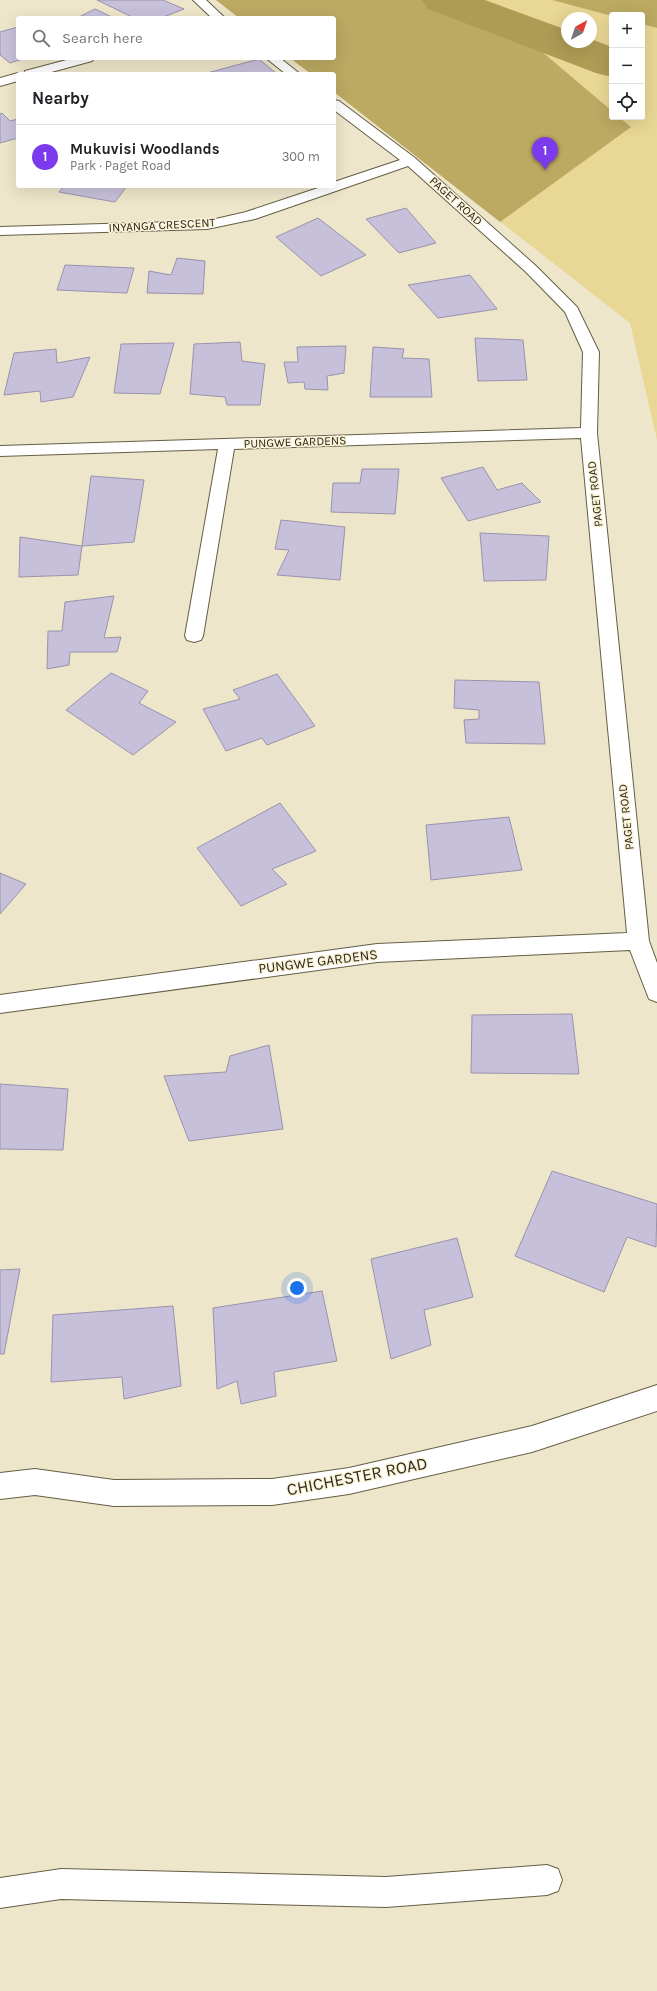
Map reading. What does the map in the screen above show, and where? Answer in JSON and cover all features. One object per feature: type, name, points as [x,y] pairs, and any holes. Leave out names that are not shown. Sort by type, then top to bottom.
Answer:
[{"type":"street","points":[[199,0],[218,16]]},
{"type":"street","points":[[37,72],[81,60]]},
{"type":"street","points":[[275,60],[291,72]]},
{"type":"street","points":[[0,82],[16,78]]},
{"type":"street","name":"PAGET ROAD","points":[[336,106],[410,161],[531,268],[572,310],[591,352],[589,432],[638,941],[657,993]]},
{"type":"street","name":"INYANGA CRESCENT","points":[[336,186],[410,161]]},
{"type":"street","name":"INYANGA CRESCENT","points":[[0,231],[206,225],[250,216],[331,188]]},
{"type":"street","name":"PUNGWE GARDENS","points":[[0,451],[589,432]]},
{"type":"street","points":[[194,636],[227,444]]},
{"type":"street","name":"PUNGWE GARDENS","points":[[0,1004],[377,953],[638,941]]},
{"type":"street","name":"CHICHESTER ROAD","points":[[0,1486],[35,1482],[114,1493],[272,1492],[295,1489],[349,1481],[532,1439],[657,1398]]},
{"type":"street","points":[[0,1893],[61,1884],[386,1892],[547,1880]]},
{"type":"shaded area","points":[[216,0],[657,0],[657,440],[630,323],[336,94],[336,72],[308,72],[293,60],[336,60],[336,16],[236,16]]},
{"type":"shaded area","points":[[216,0],[481,0],[609,108],[609,120],[623,120],[631,127],[500,222],[336,94],[336,72],[308,72],[293,60],[336,60],[336,16],[236,16]]},
{"type":"shaded area","points":[[552,0],[657,0],[657,28],[645,25],[645,12],[609,12],[609,15]]},
{"type":"building","points":[[97,0],[163,0],[184,9],[166,16],[130,16]]},
{"type":"building","points":[[95,9],[110,16],[81,16]]},
{"type":"building","points":[[16,28],[16,60],[20,60],[10,63],[0,55],[0,32]]},
{"type":"building","points":[[260,60],[275,72],[211,72]]},
{"type":"building","points":[[2,113],[10,121],[16,120],[16,139],[0,143],[0,114]]},
{"type":"building","points":[[62,188],[126,188],[115,202],[59,192]]},
{"type":"building","points":[[406,208],[436,243],[399,253],[366,219]]},
{"type":"building","points":[[318,218],[366,255],[321,276],[276,237]]},
{"type":"building","points":[[177,258],[205,261],[203,294],[147,293],[149,271],[171,275]]},
{"type":"building","points":[[65,265],[134,268],[127,293],[57,290]]},
{"type":"building","points":[[470,275],[497,309],[438,318],[408,285]]},
{"type":"building","points":[[475,338],[523,340],[527,380],[478,381]]},
{"type":"building","points":[[240,342],[242,361],[265,364],[260,405],[227,405],[225,397],[190,394],[194,344]]},
{"type":"building","points":[[174,343],[160,394],[114,393],[121,344]]},
{"type":"building","points":[[346,346],[344,373],[327,376],[328,390],[305,389],[304,382],[288,383],[284,362],[298,362],[297,347]]},
{"type":"building","points":[[373,347],[404,349],[402,358],[429,359],[432,397],[370,397]]},
{"type":"building","points":[[56,349],[57,363],[90,357],[73,397],[41,402],[40,391],[4,395],[14,353]]},
{"type":"building","points":[[483,467],[497,490],[522,483],[541,502],[468,521],[441,478]]},
{"type":"building","points":[[362,469],[399,469],[395,514],[331,512],[333,483],[360,483]]},
{"type":"building","points":[[91,476],[144,480],[134,542],[82,546]]},
{"type":"building","points":[[281,520],[345,527],[340,580],[277,575],[289,550],[275,549]]},
{"type":"building","points":[[480,533],[549,536],[546,580],[484,581]]},
{"type":"building","points":[[20,537],[82,546],[78,575],[19,577]]},
{"type":"building","points":[[114,596],[104,638],[121,637],[117,652],[70,652],[69,665],[47,669],[48,631],[62,631],[65,602]]},
{"type":"building","points":[[111,673],[148,691],[139,703],[176,722],[133,755],[66,710]]},
{"type":"building","points":[[277,674],[315,726],[267,745],[262,738],[226,751],[203,709],[240,699],[233,690]]},
{"type":"building","points":[[455,680],[539,682],[545,744],[466,743],[464,720],[479,719],[479,710],[454,708]]},
{"type":"building","points":[[280,803],[316,851],[272,869],[287,884],[241,906],[197,848]]},
{"type":"building","points":[[509,817],[522,870],[431,880],[426,825]]},
{"type":"building","points":[[0,873],[26,884],[0,914]]},
{"type":"building","points":[[572,1014],[579,1074],[471,1073],[472,1015]]},
{"type":"building","points":[[269,1045],[283,1129],[189,1141],[164,1076],[226,1072],[230,1056]]},
{"type":"building","points":[[0,1084],[68,1089],[63,1150],[0,1149]]},
{"type":"building","points":[[552,1171],[657,1204],[656,1247],[627,1237],[604,1292],[515,1256]]},
{"type":"building","points":[[457,1238],[473,1297],[424,1310],[431,1345],[391,1359],[371,1259]]},
{"type":"building","points":[[20,1269],[4,1354],[0,1354],[0,1270]]},
{"type":"building","points":[[322,1291],[337,1361],[274,1372],[276,1396],[241,1404],[237,1381],[217,1389],[213,1308]]},
{"type":"building","points":[[173,1306],[181,1386],[124,1399],[122,1377],[51,1382],[53,1315]]},
{"type":"waterway","points":[[444,0],[609,62]]},
{"type":"place","name":"Mukuvisi Woodlands","points":[[545,170]]}]
